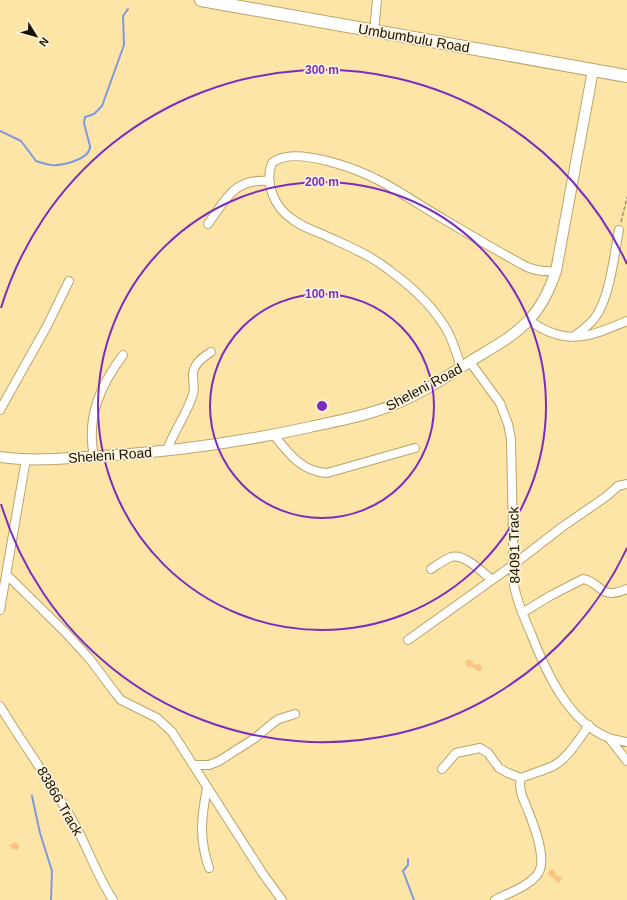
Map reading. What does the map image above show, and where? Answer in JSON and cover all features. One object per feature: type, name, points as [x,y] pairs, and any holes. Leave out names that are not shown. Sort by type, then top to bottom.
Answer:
[{"type":"main road","name":"Umbumbulu Road","points":[[201,0],[627,76]]},
{"type":"street","points":[[374,31],[377,0]]},
{"type":"street","name":"Sheleni Road","points":[[0,457],[26,459],[94,457],[167,452],[274,435],[376,411],[409,398],[512,336],[529,320],[544,298],[556,271],[593,70]]},
{"type":"street","points":[[208,224],[236,187],[258,180],[269,181],[272,163],[281,158],[308,157],[332,162],[381,182],[527,267],[544,272],[556,271]]},
{"type":"street","name":"84091 Track","points":[[269,181],[279,207],[291,219],[373,259],[390,270],[426,303],[440,319],[465,365],[500,403],[508,424],[512,449],[513,565],[516,597],[552,681],[565,700],[589,725],[609,738],[627,742]]},
{"type":"street","points":[[573,337],[589,325],[599,310],[606,291],[619,230]]},
{"type":"street","points":[[0,410],[47,326],[69,281]]},
{"type":"street","points":[[529,320],[544,330],[564,337],[582,337],[627,321]]},
{"type":"street","points":[[167,452],[171,438],[187,411],[193,395],[195,385],[193,370],[198,361],[211,352]]},
{"type":"street","points":[[94,457],[91,436],[97,400],[102,388],[123,355]]},
{"type":"street","points":[[274,435],[297,461],[311,470],[326,474],[415,448]]},
{"type":"street","points":[[0,610],[4,572],[26,459]]},
{"type":"street","points":[[408,640],[513,565],[562,527],[607,496],[618,486],[627,484]]},
{"type":"street","points":[[431,569],[451,557],[460,557],[492,580]]},
{"type":"street","points":[[4,572],[67,634],[89,658],[122,700],[157,718],[165,724],[177,738],[207,788],[263,874],[282,900]]},
{"type":"street","points":[[522,613],[550,596],[583,579],[589,581],[604,592],[616,593],[627,589]]},
{"type":"street","name":"83866 Track","points":[[0,706],[52,785],[71,817],[104,885],[113,900]]},
{"type":"street","points":[[193,765],[209,765],[220,761],[256,738],[279,719],[295,714]]},
{"type":"street","points":[[442,769],[456,753],[480,748],[488,753],[500,768],[521,778],[558,763],[576,743],[589,725]]},
{"type":"street","points":[[609,738],[627,761]]},
{"type":"street","points":[[495,900],[527,884],[537,875],[541,866],[542,860],[540,850],[522,795],[520,786],[521,778]]},
{"type":"street","points":[[207,788],[203,807],[202,838],[209,868]]},
{"type":"path","points":[[619,230],[627,197]]},
{"type":"building","points":[[468,659],[472,661],[474,665],[480,664],[482,667],[481,670],[478,671],[473,667],[466,666],[465,663]]},
{"type":"building","points":[[15,842],[19,845],[17,850],[13,849],[9,845]]},
{"type":"building","points":[[550,870],[554,870],[556,875],[561,877],[562,879],[560,882],[557,883],[554,878],[550,876],[548,873]]},
{"type":"waterway","points":[[0,131],[21,141],[36,161],[42,163],[51,165],[68,163],[86,155],[90,146],[84,123],[85,117],[94,114],[102,106],[124,45],[123,16],[128,9]]},
{"type":"waterway","points":[[32,796],[40,833],[52,871],[51,900]]},
{"type":"waterway","points":[[408,859],[408,865],[403,871],[414,900]]}]
